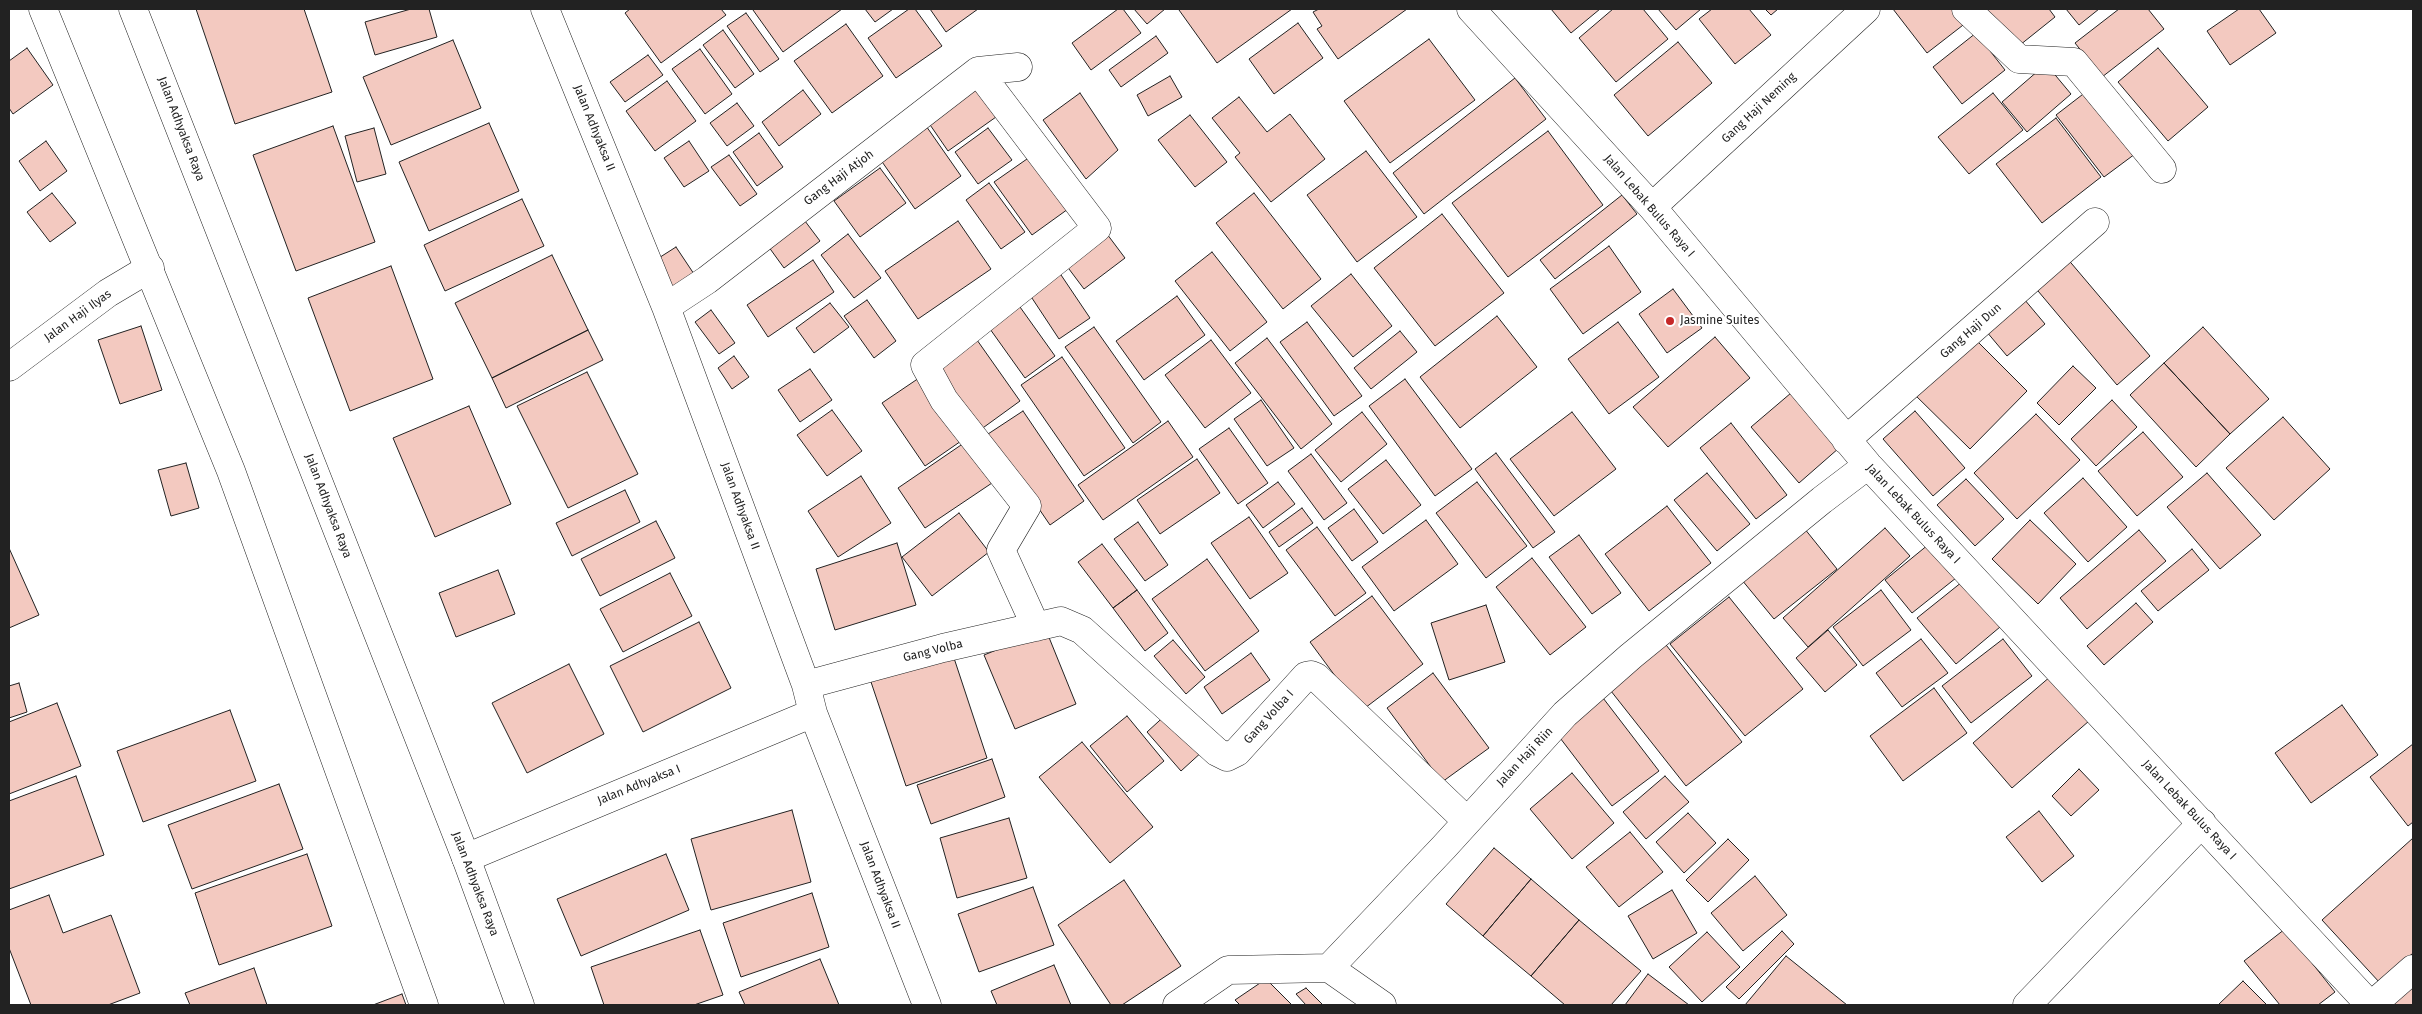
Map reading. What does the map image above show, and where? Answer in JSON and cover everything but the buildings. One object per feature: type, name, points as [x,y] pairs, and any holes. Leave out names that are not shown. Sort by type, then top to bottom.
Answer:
[{"type":"street","points":[[43,9],[231,470],[424,1005]]},
{"type":"street","name":"Jalan Adhyaksa Raya","points":[[133,9],[466,858],[520,1005]]},
{"type":"street","name":"Jalan Adhyaksa II","points":[[545,9],[666,307],[806,685],[813,713],[927,1005]]},
{"type":"street","name":"Jalan Lebak Bulus Raya I","points":[[1471,9],[1652,208],[1868,465],[2371,1005]]},
{"type":"street","name":"Gang Haji Neming","points":[[1652,208],[1866,9]]},
{"type":"street","points":[[1966,9],[2019,59],[2074,62],[2162,169]]},
{"type":"street","points":[[978,72],[1018,68]]},
{"type":"street","points":[[978,72],[1097,228],[924,365],[944,400],[1027,506],[1001,550],[1048,624]]},
{"type":"street","name":"Gang Haji Atjoh","points":[[666,307],[714,274],[978,72]]},
{"type":"street","name":"Gang Haji Dun","points":[[1846,440],[2095,222]]},
{"type":"street","name":"Jalan Haji Ilyas","points":[[9,367],[108,293],[150,268]]},
{"type":"street","name":"Jalan Haji Riin","points":[[1328,968],[1565,714],[1753,556],[1868,465]]},
{"type":"street","name":"Gang Volba","points":[[806,685],[854,671],[1048,624]]},
{"type":"street","name":"Gang Volba I","points":[[1048,624],[1082,630],[1217,752],[1227,757],[1237,752],[1306,676],[1316,677],[1467,821]]},
{"type":"street","name":"Jalan Adhyaksa I","points":[[466,858],[813,713]]},
{"type":"street","points":[[2028,1005],[2202,824]]},
{"type":"street","points":[[1177,1005],[1228,970],[1328,968],[1382,1005]]},
{"type":"street","points":[[2371,1005],[2413,969]]},
{"type":"place","name":"Jasmine Suites","points":[[1670,321]]}]
